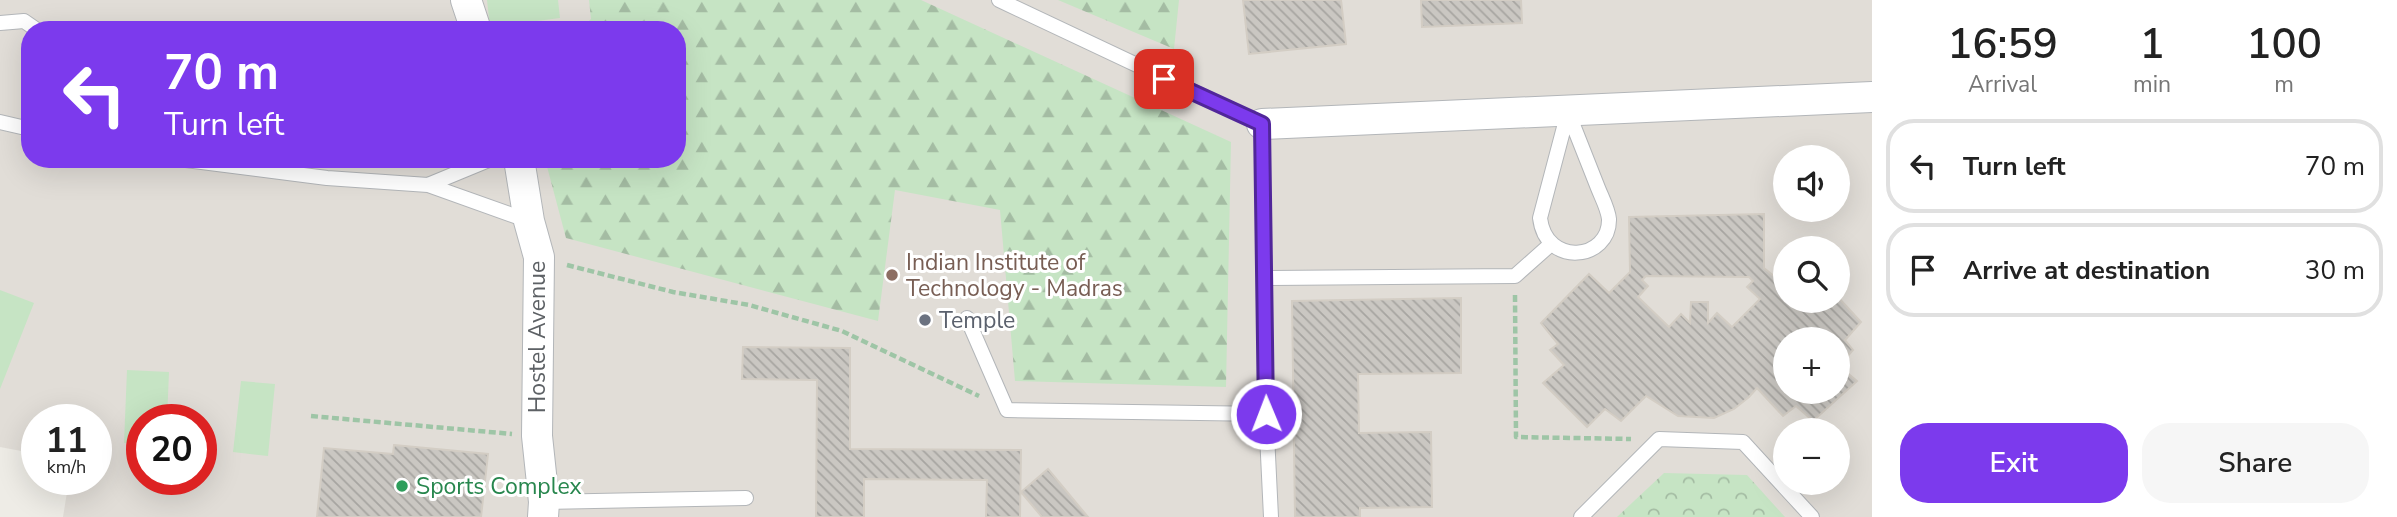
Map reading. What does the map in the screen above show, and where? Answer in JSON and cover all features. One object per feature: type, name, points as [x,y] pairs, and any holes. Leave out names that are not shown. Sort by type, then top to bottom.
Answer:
[{"type":"street","points":[[466,0],[473,21]]},
{"type":"street","points":[[1262,124],[1872,97]]},
{"type":"street","name":"Hostel Avenue","points":[[520,168],[529,221],[539,257],[537,436],[544,510]]},
{"type":"lane","points":[[999,0],[1262,124],[1266,414],[1271,517]]},
{"type":"lane","points":[[0,23],[21,21]]},
{"type":"lane","points":[[1568,112],[1609,216],[1605,236],[1598,245],[1577,253],[1565,252],[1551,244],[1541,229],[1540,218],[1568,112]]},
{"type":"lane","points":[[0,122],[21,127]]},
{"type":"lane","points":[[249,168],[327,178],[428,185],[529,221]]},
{"type":"lane","points":[[428,185],[469,168]]},
{"type":"lane","points":[[1265,278],[1515,276],[1551,244]]},
{"type":"lane","points":[[967,318],[1007,410],[1266,414]]},
{"type":"lane","points":[[1581,517],[1659,439],[1743,442],[1812,517]]},
{"type":"lane","points":[[544,510],[746,498]]},
{"type":"path","points":[[539,257],[674,292],[749,305],[842,331],[1007,410]]},
{"type":"path","points":[[1515,276],[1516,437],[1659,439]]},
{"type":"path","points":[[311,416],[537,436]]},
{"type":"shaded area","name":"Indian Institute of Technology - Madras","points":[[0,0],[1872,0],[1872,517],[63,517],[67,495],[112,495],[112,404],[21,404],[21,451],[0,447]]},
{"type":"green space","points":[[487,0],[558,0],[560,18],[489,21]]},
{"type":"green space","points":[[589,0],[921,0],[1231,142],[1226,387],[1015,381],[1000,210],[895,190],[878,321],[566,238],[547,168],[686,168],[686,21],[589,21],[591,19]]},
{"type":"green space","points":[[1058,0],[1179,0],[1174,49]]},
{"type":"green space","points":[[0,290],[34,303],[0,389]]},
{"type":"green space","points":[[127,370],[169,372],[168,404],[126,404],[124,443]]},
{"type":"green space","points":[[241,381],[275,384],[268,456],[233,452]]},
{"type":"green space","points":[[1664,473],[1747,475],[1785,517],[1617,517]]},
{"type":"building","points":[[1243,0],[1341,0],[1346,44],[1249,54]]},
{"type":"building","points":[[1421,0],[1521,0],[1522,23],[1422,27]]},
{"type":"building","points":[[1764,214],[1764,268],[1773,275],[1773,313],[1850,313],[1850,310],[1861,322],[1850,334],[1850,327],[1773,327],[1773,404],[1832,404],[1816,418],[1810,418],[1796,406],[1783,416],[1757,388],[1734,409],[1714,418],[1678,416],[1646,396],[1621,421],[1605,409],[1587,427],[1543,383],[1564,365],[1550,350],[1558,344],[1541,323],[1589,274],[1609,293],[1630,272],[1629,217]],"holes":[[[1646,276],[1749,277],[1753,281],[1747,287],[1760,299],[1732,327],[1717,313],[1708,323],[1708,302],[1691,302],[1690,323],[1681,314],[1669,327],[1638,297],[1648,286],[1642,280]]]},
{"type":"building","points":[[1461,298],[1461,373],[1358,374],[1359,433],[1431,432],[1432,507],[1360,508],[1360,517],[1295,517],[1292,301]]},
{"type":"building","points":[[743,347],[850,348],[850,449],[1021,450],[1020,517],[986,517],[987,480],[864,479],[864,517],[816,517],[817,380],[742,379]]},
{"type":"building","points":[[1850,375],[1857,381],[1850,387]]},
{"type":"building","name":"Sports Complex","points":[[394,445],[488,454],[481,517],[317,517],[324,448],[393,454]]},
{"type":"building","points":[[1048,469],[1088,517],[1042,517],[1021,492]]},
{"type":"place","name":"Indian Institute of Technology - Madras","points":[[892,275]]},
{"type":"place","name":"Temple","points":[[925,320]]},
{"type":"place","name":"Sports Complex","points":[[402,486]]},
{"type":"route","points":[[1164,79],[1262,124],[1266,414]]}]
